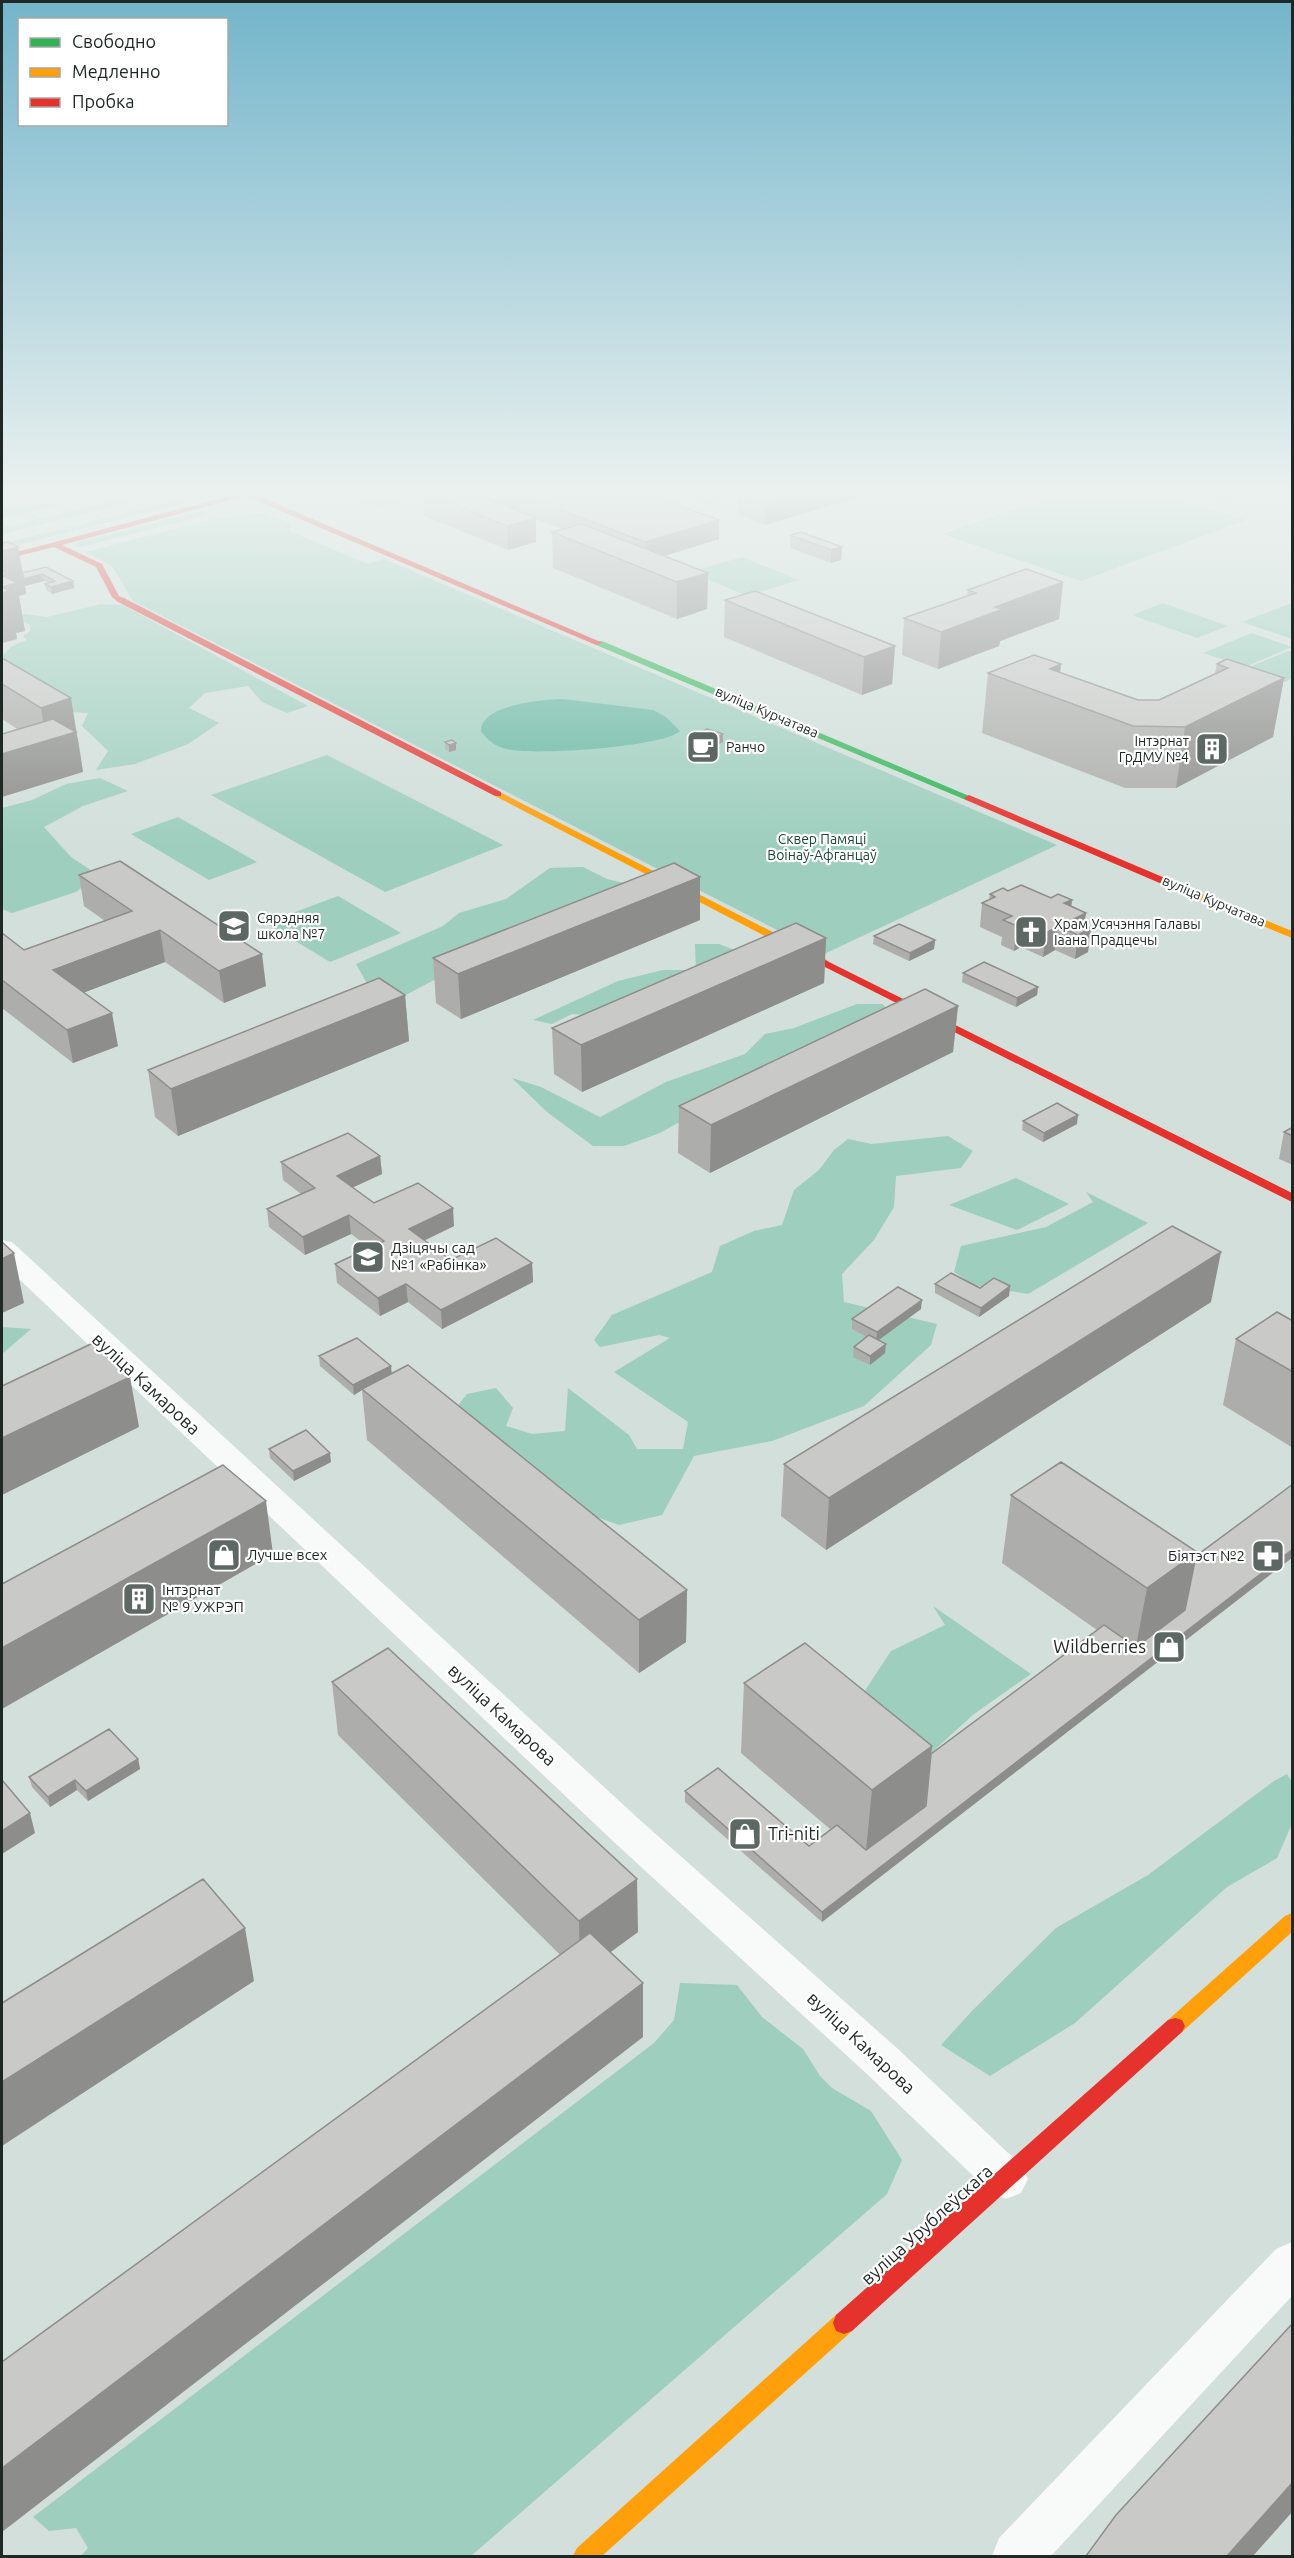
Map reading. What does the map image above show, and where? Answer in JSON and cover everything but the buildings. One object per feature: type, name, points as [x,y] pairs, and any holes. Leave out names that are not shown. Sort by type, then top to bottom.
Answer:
[{"type":"street","points":[[141,610],[983,1044],[1293,1198]]},
{"type":"street","name":"вуліца Курчатава","points":[[527,610],[1293,935]]},
{"type":"street","name":"вуліца Камарова","points":[[2,1248],[628,1832],[883,2062],[1006,2179]]},
{"type":"street","name":"вуліца Урублеўскага","points":[[585,2556],[1293,1921]]},
{"type":"street","points":[[1017,2556],[1293,2264]]},
{"type":"green space","points":[[75,610],[133,610],[308,706],[287,713],[262,702],[248,686],[205,693],[189,708],[219,723],[188,744],[135,764],[96,770],[108,751],[82,726],[88,713],[53,711],[2,681],[2,656],[12,646],[27,640],[23,636],[30,631],[30,625],[18,618],[25,614],[47,617]]},
{"type":"green space","name":"Сквер Памяці Воінаў-Афганцаў","points":[[151,610],[505,610],[1057,845],[824,954]]},
{"type":"green space","points":[[1144,610],[1184,610],[1228,626],[1197,638],[1132,615]]},
{"type":"green space","points":[[1273,610],[1292,610],[1292,639],[1242,622]]},
{"type":"green space","points":[[1252,633],[1292,647],[1245,667],[1203,653]]},
{"type":"green space","points":[[1288,651],[1292,652],[1292,678],[1285,682],[1247,668]]},
{"type":"green space","points":[[327,755],[504,845],[385,892],[211,795]]},
{"type":"green space","points":[[100,778],[128,791],[83,806],[44,827],[71,857],[98,875],[76,892],[12,913],[2,909],[2,808],[32,800],[66,784]]},
{"type":"green space","points":[[178,817],[257,862],[209,880],[131,834]]},
{"type":"green space","points":[[583,867],[607,879],[641,887],[451,971],[402,997],[372,992],[356,964],[443,926],[459,913],[506,899],[550,868]]},
{"type":"green space","points":[[338,896],[401,933],[330,962],[266,923]]},
{"type":"green space","points":[[695,944],[719,944],[747,955],[587,1015],[572,1014],[552,1024],[533,1020],[618,981],[663,970],[696,970]]},
{"type":"green space","points":[[857,1004],[882,1004],[896,1015],[704,1108],[660,1133],[624,1146],[593,1146],[547,1112],[512,1078],[541,1087],[600,1117],[666,1082],[745,1054],[765,1034],[794,1028]]},
{"type":"green space","points":[[948,1136],[973,1151],[961,1168],[896,1176],[894,1207],[874,1240],[842,1274],[844,1302],[937,1324],[931,1345],[864,1406],[772,1441],[694,1456],[662,1515],[619,1525],[552,1501],[483,1465],[459,1404],[467,1394],[496,1388],[513,1408],[506,1426],[532,1434],[565,1431],[568,1388],[629,1435],[637,1449],[683,1449],[688,1422],[614,1372],[670,1338],[659,1335],[600,1347],[594,1340],[612,1315],[712,1272],[720,1246],[754,1231],[782,1225],[794,1190],[819,1170],[834,1150],[848,1139],[872,1144]]},
{"type":"green space","points":[[1016,1178],[1069,1204],[1017,1230],[949,1205]]},
{"type":"green space","points":[[1086,1192],[1148,1223],[1028,1294],[974,1285],[954,1272],[961,1246],[1046,1227],[1093,1202]]},
{"type":"green space","points":[[2,1327],[31,1329],[2,1354]]},
{"type":"green space","points":[[933,1606],[1031,1674],[974,1714],[932,1752],[855,1727],[866,1689],[891,1651],[945,1625]]},
{"type":"green space","points":[[1287,1774],[1292,1782],[1292,1824],[1277,1858],[1227,1887],[1075,2023],[990,2076],[941,2045],[1056,1928],[1148,1875],[1274,1781]]},
{"type":"green space","points":[[680,1983],[737,1985],[762,2017],[803,2049],[820,2076],[832,2088],[871,2111],[902,2160],[887,2194],[471,2556],[81,2556],[88,2548],[76,2528],[49,2531],[33,2517],[654,2043],[674,2020]]},
{"type":"shaded area","points":[[563,699],[653,710],[666,717],[680,731],[669,737],[625,746],[568,751],[521,751],[503,748],[492,743],[481,731],[483,722],[501,709],[528,702]]},
{"type":"traffic: fast","points":[[599,643],[969,798]]},
{"type":"traffic: slow","points":[[498,794],[823,962]]},
{"type":"traffic: slow","points":[[1187,891],[1292,935]]},
{"type":"traffic: slow","points":[[1175,2026],[1292,1921]]},
{"type":"traffic: slow","points":[[585,2556],[844,2323]]},
{"type":"traffic: jam","points":[[141,610],[498,794]]},
{"type":"traffic: jam","points":[[522,610],[599,643]]},
{"type":"traffic: jam","points":[[969,798],[1187,891]]},
{"type":"traffic: jam","points":[[823,962],[1292,1198]]},
{"type":"traffic: jam","points":[[844,2323],[1175,2026]]},
{"type":"place","name":"Ранчо","points":[[703,747]]},
{"type":"place","name":"Інтэрнат ГрДМУ №4","points":[[1212,749]]},
{"type":"place","name":"Сярэдняя школа №7","points":[[234,926]]},
{"type":"place","name":"Храм Усячэння Галавы Іаана Прадцечы","points":[[1031,932]]},
{"type":"place","name":"Дзіцячы сад №1 «Рабінка»","points":[[368,1257]]},
{"type":"place","name":"Лучше всех","points":[[224,1555]]},
{"type":"place","name":"Біятэст №2","points":[[1268,1556]]},
{"type":"place","name":"Інтэрнат № 9 УЖРЭП","points":[[139,1599]]},
{"type":"place","name":"Wildberries","points":[[1169,1647]]},
{"type":"place","name":"Tri-niti","points":[[745,1834]]}]
